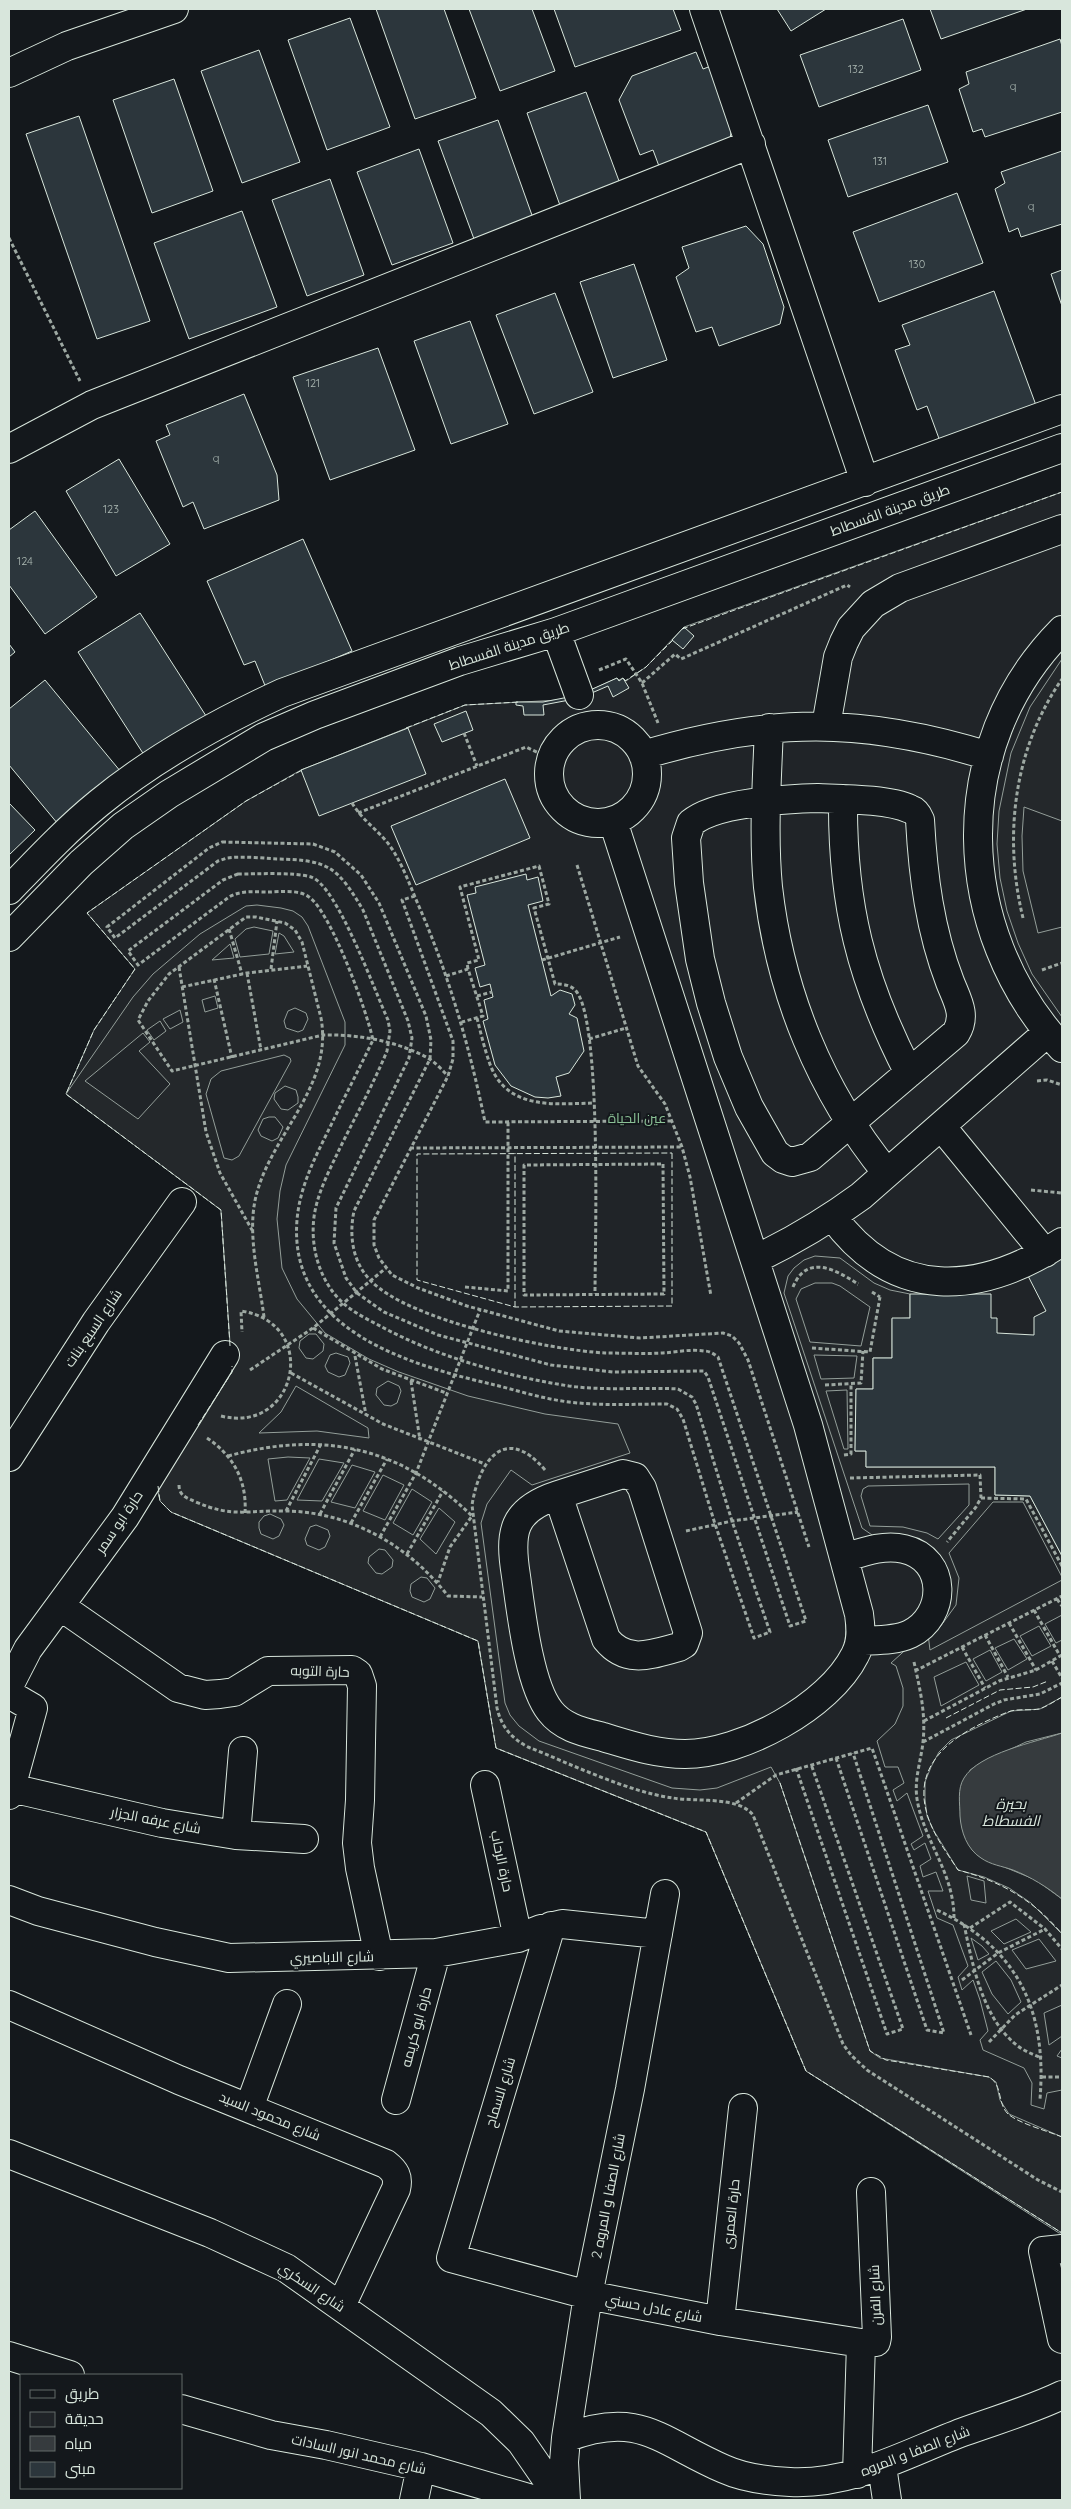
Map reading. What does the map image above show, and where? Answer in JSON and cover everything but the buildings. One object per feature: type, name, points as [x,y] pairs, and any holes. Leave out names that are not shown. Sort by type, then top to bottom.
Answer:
[{"type":"street","points":[[9,73],[67,46],[174,9]]},
{"type":"street","points":[[704,9],[865,482]]},
{"type":"street","points":[[9,449],[92,405],[751,144]]},
{"type":"street","points":[[9,890],[59,838],[142,770],[187,741],[282,693],[1062,409]]},
{"type":"street","name":"طريق مدينة الفسطاط","points":[[9,937],[81,863],[124,826],[169,794],[264,737],[315,715],[460,661],[556,632],[1062,448]]},
{"type":"street","points":[[826,726],[838,657],[851,628],[872,604],[900,588],[1062,529]]},
{"type":"street","points":[[756,1259],[795,1240],[833,1217],[941,1126],[1055,1040],[1029,1008],[1006,967],[990,923],[982,893],[978,831],[980,800],[989,756],[1000,725],[1014,695],[1031,668],[1062,630]]},
{"type":"street","points":[[556,632],[590,726]]},
{"type":"street","points":[[655,751],[646,767],[646,781],[643,794],[635,806],[612,821],[599,824],[586,822],[562,809],[550,786],[548,772],[551,759],[557,747],[566,737],[577,730],[590,726],[615,728],[636,744],[655,751],[726,733],[769,728],[826,726],[909,734],[989,756]]},
{"type":"street","points":[[769,728],[767,801],[768,886],[783,969],[810,1049],[850,1124],[887,1173]]},
{"type":"street","points":[[843,799],[845,879],[860,957],[888,1032],[909,1073]]},
{"type":"street","points":[[843,799],[911,809],[920,820],[927,900],[945,970],[962,1012],[962,1020],[956,1033],[850,1124],[810,1157],[792,1162],[783,1159],[775,1153],[742,1090],[728,1057],[711,1003],[700,959],[689,883],[687,830],[692,822],[705,814],[767,801],[843,799]]},
{"type":"street","points":[[558,1495],[602,1632],[611,1646],[626,1655],[634,1657],[679,1647],[684,1644],[688,1633],[639,1482],[635,1477],[623,1474],[558,1495],[530,1506],[515,1525],[512,1538],[520,1605],[540,1694],[551,1713],[571,1728],[662,1753],[708,1752],[730,1747],[760,1735],[789,1720],[810,1704],[846,1668],[855,1655],[860,1641],[859,1614],[822,1479],[756,1259],[612,821]]},
{"type":"street","points":[[833,1217],[857,1246],[888,1268],[929,1280],[964,1281],[989,1276],[1020,1266],[1054,1248],[941,1126]]},
{"type":"street","name":"شارع السبع بنات","points":[[9,1457],[96,1322],[182,1202]]},
{"type":"street","name":"حارة ابو سمر","points":[[9,1686],[28,1649],[125,1517],[233,1347]]},
{"type":"street","points":[[844,1558],[879,1548],[895,1547],[907,1549],[928,1563],[935,1576],[938,1590],[936,1604],[930,1618],[920,1628],[908,1635],[860,1641]]},
{"type":"street","name":"حارة التوبه","points":[[60,1606],[178,1688],[191,1693],[205,1695],[234,1692],[260,1674],[277,1670],[352,1670],[358,1674],[362,1686],[360,1800],[357,1843],[360,1868],[378,1956]]},
{"type":"street","points":[[9,1694],[33,1708],[10,1791]]},
{"type":"street","points":[[236,1835],[243,1752]]},
{"type":"street","name":"حارة الرحاب","points":[[485,1785],[518,1938]]},
{"type":"street","name":"شارع عرفه الجزار","points":[[10,1791],[154,1821],[236,1835],[304,1839]]},
{"type":"street","name":"شارع الصفا و المروه 2","points":[[566,2500],[564,2462],[566,2438],[588,2295],[630,2089],[665,1894]]},
{"type":"street","name":"شارع الاباصيري","points":[[9,1900],[38,1911],[155,1942],[229,1958],[378,1956],[436,1953],[518,1938],[562,1924],[658,1934]]},
{"type":"street","name":"شارع السماح","points":[[451,2258],[551,1926]]},
{"type":"street","name":"حارة ابو كريمه","points":[[396,2100],[436,1953]]},
{"type":"street","name":"شارع محمود السيد","points":[[9,2004],[179,2080],[386,2164],[394,2170],[397,2177],[396,2189],[341,2306]]},
{"type":"street","points":[[249,2108],[287,2004]]},
{"type":"street","name":"حارة العمرى","points":[[720,2321],[743,2108]]},
{"type":"street","name":"شارع السكري","points":[[9,2154],[202,2230],[286,2268],[491,2413],[521,2442],[561,2500]]},
{"type":"street","name":"شارع الفرن","points":[[871,2192],[877,2337],[876,2342],[861,2343],[870,2470],[888,2500]]},
{"type":"street","points":[[1052,2250],[1062,2339]]},
{"type":"street","name":"شارع عادل حسني","points":[[451,2258],[588,2295],[720,2321],[861,2343]]},
{"type":"street","points":[[9,2356],[67,2374]]},
{"type":"street","name":"شارع الصفا و المروه","points":[[566,2438],[588,2429],[610,2426],[634,2427],[656,2433],[726,2470],[758,2478],[792,2482],[824,2480],[870,2470],[934,2443],[1062,2395]]},
{"type":"street","name":"شارع محمد انور السادات","points":[[182,2409],[271,2435],[326,2445],[421,2467],[536,2500]]},
{"type":"street","points":[[414,2500],[421,2467]]},
{"type":"path","points":[[9,238],[92,405]]},
{"type":"path","points":[[642,683],[675,654],[681,659],[847,585],[872,604]]},
{"type":"path","points":[[577,691],[626,659],[642,683],[655,751]]},
{"type":"path","points":[[1025,925],[1016,888],[1013,853],[1018,783],[1037,721],[1062,679]]},
{"type":"path","points":[[464,733],[477,766]]},
{"type":"path","points":[[358,813],[526,746],[551,759]]},
{"type":"path","points":[[352,803],[358,813],[390,847],[414,896],[462,1022],[485,1122],[673,1121]]},
{"type":"path","points":[[230,842],[301,843],[325,847],[335,852],[361,875],[379,903],[426,1016],[432,1040],[430,1058],[354,1210],[351,1226],[355,1255],[371,1282],[393,1297],[419,1309],[473,1328],[521,1341],[562,1348],[604,1352],[651,1354],[706,1351],[713,1354],[721,1362],[806,1621],[790,1626],[708,1377],[704,1370],[613,1372],[575,1369],[551,1365],[467,1344],[438,1335],[384,1312],[357,1293],[346,1278],[334,1243],[336,1208],[411,1050],[412,1038],[408,1021],[363,910],[346,883],[321,863],[302,860],[227,858],[218,862],[115,938],[106,927],[215,845],[230,842]]},
{"type":"path","points":[[576,865],[641,1072],[660,1096],[673,1121],[682,1147],[690,1177],[711,1296]]},
{"type":"path","points":[[462,1022],[483,1016],[468,969],[467,963],[479,960],[460,887],[539,866],[549,904],[534,908],[548,958],[556,984],[571,987],[580,997],[589,1039],[594,1103],[595,1294]]},
{"type":"path","points":[[233,875],[310,877],[324,886],[341,913],[388,1020],[389,1044],[331,1167],[314,1215],[314,1249],[320,1268],[330,1287],[344,1304],[400,1336],[460,1361],[569,1386],[610,1389],[678,1389],[686,1392],[696,1404],[732,1521],[770,1632],[754,1638],[715,1524],[683,1418],[677,1408],[667,1404],[567,1402],[453,1375],[367,1341],[330,1314],[318,1298],[301,1262],[297,1243],[300,1200],[315,1157],[373,1040],[353,982],[330,928],[314,902],[301,893],[237,893],[138,965],[128,951],[233,875]]},
{"type":"path","points":[[414,896],[402,900],[453,1041],[453,1058],[448,1076],[374,1220],[374,1245],[386,1268],[399,1280],[418,1288],[480,1310],[559,1331],[599,1336],[656,1337],[713,1332],[732,1336],[745,1351],[812,1556]]},
{"type":"path","points":[[264,1317],[253,1232],[253,1218],[258,1189],[318,1073],[322,1054],[323,1035],[300,936],[290,926],[277,921],[251,916],[229,929],[179,966],[160,984],[138,1020],[172,1071],[323,1035],[347,1034],[411,1050],[430,1058],[448,1076]]},
{"type":"path","points":[[271,969],[277,921]]},
{"type":"path","points":[[229,929],[242,974]]},
{"type":"path","points":[[542,960],[648,929]]},
{"type":"path","points":[[1038,961],[1046,978]]},
{"type":"path","points":[[179,966],[206,1132],[228,1190],[253,1232]]},
{"type":"path","points":[[182,987],[271,969],[308,966]]},
{"type":"path","points":[[446,976],[468,969]]},
{"type":"path","points":[[247,973],[261,1050]]},
{"type":"path","points":[[214,979],[232,1058]]},
{"type":"path","points":[[477,996],[492,992]]},
{"type":"path","points":[[477,1018],[491,1067],[511,1092],[522,1098],[546,1104],[594,1103]]},
{"type":"path","points":[[589,1039],[626,1028]]},
{"type":"path","points":[[1029,1084],[1046,1080],[1062,1085]]},
{"type":"path","points":[[465,1288],[508,1291],[508,1122]]},
{"type":"path","points":[[410,1148],[682,1147]]},
{"type":"path","points":[[663,1164],[664,1294],[595,1294],[524,1295],[524,1165],[663,1164]]},
{"type":"path","points":[[1024,1189],[1062,1193]]},
{"type":"path","points":[[791,1294],[799,1276],[808,1270],[828,1267],[837,1270],[880,1297]]},
{"type":"path","points":[[243,1375],[313,1328],[386,1268]]},
{"type":"path","points":[[809,1355],[806,1347],[870,1352],[880,1297],[888,1268]]},
{"type":"path","points":[[380,1537],[416,1473],[480,1310]]},
{"type":"path","points":[[219,1415],[245,1418],[270,1408],[280,1398],[291,1373],[288,1345],[282,1334],[264,1317],[241,1311],[233,1347]]},
{"type":"path","points":[[313,1328],[355,1355],[411,1382],[446,1393]]},
{"type":"path","points":[[819,1385],[861,1383],[863,1351]]},
{"type":"path","points":[[355,1355],[366,1415]]},
{"type":"path","points":[[291,1373],[366,1415],[427,1443],[485,1464]]},
{"type":"path","points":[[411,1382],[420,1440]]},
{"type":"path","points":[[843,1455],[851,1454],[851,1384]]},
{"type":"path","points":[[214,1422],[224,1407]]},
{"type":"path","points":[[202,1444],[210,1430]]},
{"type":"path","points":[[206,1437],[228,1456],[241,1477],[246,1501],[245,1513]]},
{"type":"path","points":[[228,1456],[267,1446],[321,1444],[355,1449],[387,1459],[416,1473],[443,1491],[472,1516]]},
{"type":"path","points":[[286,1511],[321,1444]]},
{"type":"path","points":[[840,1446],[845,1462]]},
{"type":"path","points":[[319,1514],[355,1449]]},
{"type":"path","points":[[558,1495],[551,1479],[543,1468],[521,1453],[512,1450],[496,1452],[485,1464],[474,1494],[472,1516],[499,1718],[510,1735],[518,1742],[646,1792],[695,1801],[736,1803],[749,1809],[843,2044],[851,2055],[875,2075],[1038,2180],[1062,2192]]},
{"type":"path","points":[[351,1524],[387,1459]]},
{"type":"path","points":[[848,1470],[851,1478]]},
{"type":"path","points":[[822,1479],[980,1475],[981,1498],[976,1507],[928,1563]]},
{"type":"path","points":[[180,1481],[179,1491],[184,1497],[216,1511],[245,1513],[286,1511],[319,1514],[351,1524],[380,1537],[407,1554],[438,1582],[448,1596],[482,1597]]},
{"type":"path","points":[[407,1554],[443,1491]]},
{"type":"path","points":[[981,1498],[1026,1499],[1062,1566]]},
{"type":"path","points":[[696,1528],[798,1512]]},
{"type":"path","points":[[438,1582],[450,1547],[472,1516]]},
{"type":"path","points":[[916,1671],[1062,1596]]},
{"type":"path","points":[[1057,1598],[1062,1606]]},
{"type":"path","points":[[924,1721],[1008,1677],[1036,1670],[1061,1656],[1034,1610]]},
{"type":"path","points":[[1009,1623],[1036,1670]]},
{"type":"path","points":[[908,1635],[923,1704],[924,1721],[923,1742],[916,1780],[917,1799],[927,1832],[949,1878],[954,1904],[954,1918]]},
{"type":"path","points":[[985,1635],[1008,1677]]},
{"type":"path","points":[[962,1647],[985,1688]]},
{"type":"path","points":[[1052,1661],[1062,1678]]},
{"type":"path","points":[[923,1742],[999,1702],[1040,1694],[1062,1684]]},
{"type":"path","points":[[736,1803],[776,1775],[872,1748],[971,2035]]},
{"type":"path","points":[[836,1758],[927,2030],[944,2033],[854,1753]]},
{"type":"path","points":[[796,1768],[887,2034],[903,2029],[811,1764]]},
{"type":"path","points":[[970,1928],[1010,1902],[1045,1929],[1062,1949]]},
{"type":"path","points":[[937,1910],[970,1928],[998,1953],[1015,1974],[1030,2004],[1040,2040],[1042,2058],[1040,2099]]},
{"type":"path","points":[[964,1924],[975,1971],[1001,2030],[1013,2042],[1042,2058]]},
{"type":"path","points":[[962,1980],[998,1953],[1045,1929]]},
{"type":"path","points":[[990,2042],[1015,2015],[1062,1985]]},
{"type":"path","points":[[1042,2077],[1062,2076]]},
{"type":"green space","name":"عين الحياة","points":[[1062,492],[1062,1733],[1026,1742],[970,1770],[960,1802],[972,1850],[980,1857],[1036,1880],[1062,1899],[1062,2233],[1059,2233],[806,2071],[706,1832],[496,1748],[478,1641],[171,1512],[166,1507],[160,1498],[157,1487],[232,1372],[221,1210],[66,1094],[94,1030],[135,969],[87,913],[246,801],[301,770],[465,705],[560,700],[591,690],[617,678],[619,680],[623,678],[626,681],[646,667],[684,627]]},
{"type":"shaded area","points":[[1062,659],[1062,821],[1024,807],[1022,836],[1023,871],[1038,933],[1062,927],[1062,1017],[1032,974],[1018,943],[1007,911],[1000,878],[997,844],[999,811],[1011,753],[1030,707]]},
{"type":"shaded area","points":[[257,905],[281,908],[293,911],[302,917],[308,926],[345,1022],[345,1045],[286,1165],[280,1191],[277,1219],[282,1268],[297,1299],[325,1333],[369,1359],[399,1372],[468,1396],[545,1414],[618,1424],[630,1453],[532,1485],[511,1470],[487,1504],[481,1523],[505,1703],[510,1715],[519,1726],[539,1741],[672,1788],[700,1790],[717,1788],[771,1767],[780,1783],[870,2051],[880,2058],[989,2077],[996,2082],[1000,2100],[1009,2114],[1062,2137],[1062,2233],[806,2071],[706,1832],[496,1748],[478,1641],[171,1512],[160,1501],[157,1487],[232,1372],[221,1210],[66,1094],[133,997],[153,974],[200,934],[246,906]],"holes":[[[254,927],[273,931],[269,954],[240,957],[235,939],[246,929]],[[279,933],[284,936],[294,952],[275,954]],[[230,944],[234,958],[212,960]],[[215,996],[218,1008],[205,1012],[202,1000]],[[295,1008],[306,1013],[308,1019],[303,1030],[298,1032],[286,1028],[284,1021],[288,1011]],[[180,1010],[183,1022],[170,1029],[163,1019]],[[160,1021],[166,1031],[154,1040],[147,1030]],[[143,1033],[150,1042],[139,1051],[170,1084],[138,1119],[85,1081]],[[284,1055],[290,1058],[291,1061],[239,1156],[232,1160],[224,1158],[206,1094],[211,1079],[221,1071]],[[285,1086],[296,1090],[298,1097],[298,1103],[288,1110],[281,1109],[274,1099],[275,1093]],[[269,1117],[275,1117],[283,1127],[278,1138],[272,1141],[261,1136],[258,1130],[263,1119]],[[309,1334],[316,1334],[324,1344],[323,1351],[313,1359],[306,1358],[299,1348],[300,1341]],[[336,1353],[348,1357],[350,1363],[345,1375],[339,1377],[328,1372],[325,1366],[330,1355]],[[388,1381],[399,1386],[401,1391],[397,1403],[391,1406],[384,1405],[376,1395],[377,1388]],[[296,1386],[368,1428],[369,1438],[317,1431],[259,1433],[281,1412]],[[288,1457],[310,1458],[287,1500],[275,1501],[268,1459]],[[319,1459],[344,1463],[322,1501],[297,1500]],[[352,1465],[375,1472],[355,1508],[331,1502]],[[383,1475],[404,1485],[385,1520],[363,1511]],[[412,1489],[432,1502],[413,1535],[393,1523]],[[439,1508],[455,1522],[436,1554],[420,1539]],[[270,1514],[281,1519],[284,1525],[279,1536],[273,1539],[261,1534],[259,1522],[264,1516]],[[316,1525],[328,1530],[330,1536],[325,1547],[319,1550],[307,1545],[305,1539],[310,1527]],[[379,1549],[385,1550],[393,1560],[392,1567],[382,1574],[376,1573],[368,1563],[369,1557]],[[421,1577],[427,1578],[435,1588],[430,1599],[424,1602],[412,1597],[410,1591],[411,1584]]]},
{"type":"shaded area","points":[[815,1256],[840,1258],[874,1283],[890,1290],[910,1294],[910,1318],[892,1319],[892,1358],[873,1358],[873,1389],[856,1389],[855,1451],[866,1451],[866,1467],[995,1467],[995,1495],[1030,1496],[1062,1556],[1062,1577],[1023,1502],[993,1502],[949,1553],[959,1578],[956,1605],[940,1627],[928,1634],[930,1650],[1062,1580],[1062,1615],[1045,1624],[1056,1643],[1062,1640],[1062,1697],[1040,1709],[1011,1711],[951,1740],[939,1752],[925,1782],[927,1816],[958,1870],[984,1877],[1009,1888],[1031,1903],[1062,1934],[1062,2005],[1044,2013],[1049,2045],[1062,2036],[1062,2049],[1057,2056],[1062,2058],[1062,2090],[1047,2093],[1044,2109],[1031,2105],[1032,2083],[1024,2068],[983,2050],[980,2040],[988,2031],[980,2000],[973,1980],[962,1990],[958,1977],[968,1966],[953,1925],[937,1918],[928,1891],[943,1891],[936,1872],[923,1877],[920,1866],[931,1859],[925,1843],[914,1850],[911,1844],[923,1836],[907,1793],[897,1801],[893,1790],[904,1783],[898,1767],[885,1767],[877,1741],[895,1724],[903,1706],[903,1688],[896,1666],[891,1663],[923,1634],[950,1591],[950,1578],[940,1557],[875,1537],[862,1528],[784,1293],[788,1276],[804,1260]],"holes":[[[815,1283],[832,1283],[840,1286],[870,1307],[861,1346],[810,1342],[796,1299],[801,1289]],[[814,1355],[857,1356],[854,1378],[821,1379]],[[847,1390],[848,1449],[844,1449],[826,1391]],[[969,1484],[969,1505],[938,1539],[927,1533],[903,1527],[870,1526],[861,1496],[863,1489],[868,1486]],[[1039,1626],[1051,1646],[1032,1656],[1020,1636]],[[1014,1639],[1027,1659],[1008,1670],[995,1648]],[[990,1650],[1002,1672],[986,1681],[973,1659]],[[966,1662],[979,1685],[941,1706],[934,1677]],[[967,1876],[984,1881],[986,1903],[971,1900]],[[1016,1919],[1031,1932],[1004,1944],[991,1931]],[[971,1938],[982,1946],[989,1954],[978,1960]],[[1039,1939],[1056,1961],[1026,1969],[1012,1950]],[[996,1961],[1011,1980],[1021,2002],[1008,2014],[992,1994],[982,1972]]]},
{"type":"water","name":"بحيرة الفسطاط","points":[[1062,1733],[1062,1899],[1045,1886],[1013,1870],[989,1862],[972,1850],[963,1834],[959,1796],[964,1778],[971,1769],[982,1762],[995,1755]]},
{"type":"fence","points":[[682,629],[1062,492]]},
{"type":"fence","points":[[624,679],[625,681],[646,667],[674,639]]},
{"type":"fence","points":[[406,728],[465,705],[519,702]]},
{"type":"fence","points":[[230,1346],[221,1210],[66,1094],[94,1030],[135,969],[87,913],[246,801],[304,769]]},
{"type":"fence","points":[[515,1153],[515,1307]]},
{"type":"fence","points":[[672,1153],[672,1306],[515,1307],[417,1280],[417,1154],[672,1153]]},
{"type":"fence","points":[[198,1425],[232,1372],[232,1366]]},
{"type":"fence","points":[[158,1486],[160,1501],[171,1512],[478,1641],[496,1748],[706,1832],[806,2071],[1062,2233]]},
{"type":"fence","points":[[946,1718],[1000,1690],[1033,1687],[1048,1681]]},
{"type":"fence","points":[[1062,1697],[1039,1709],[1008,1712],[974,1727],[958,1737],[933,1762],[926,1778],[924,1796],[928,1817],[934,1831],[958,1870],[988,1880],[1015,1893],[1040,1911],[1062,1934]]},
{"type":"fence","points":[[780,1783],[870,2051],[886,2060],[989,2077],[996,2085],[1002,2105],[1008,2114],[1027,2124],[1062,2137]]}]
